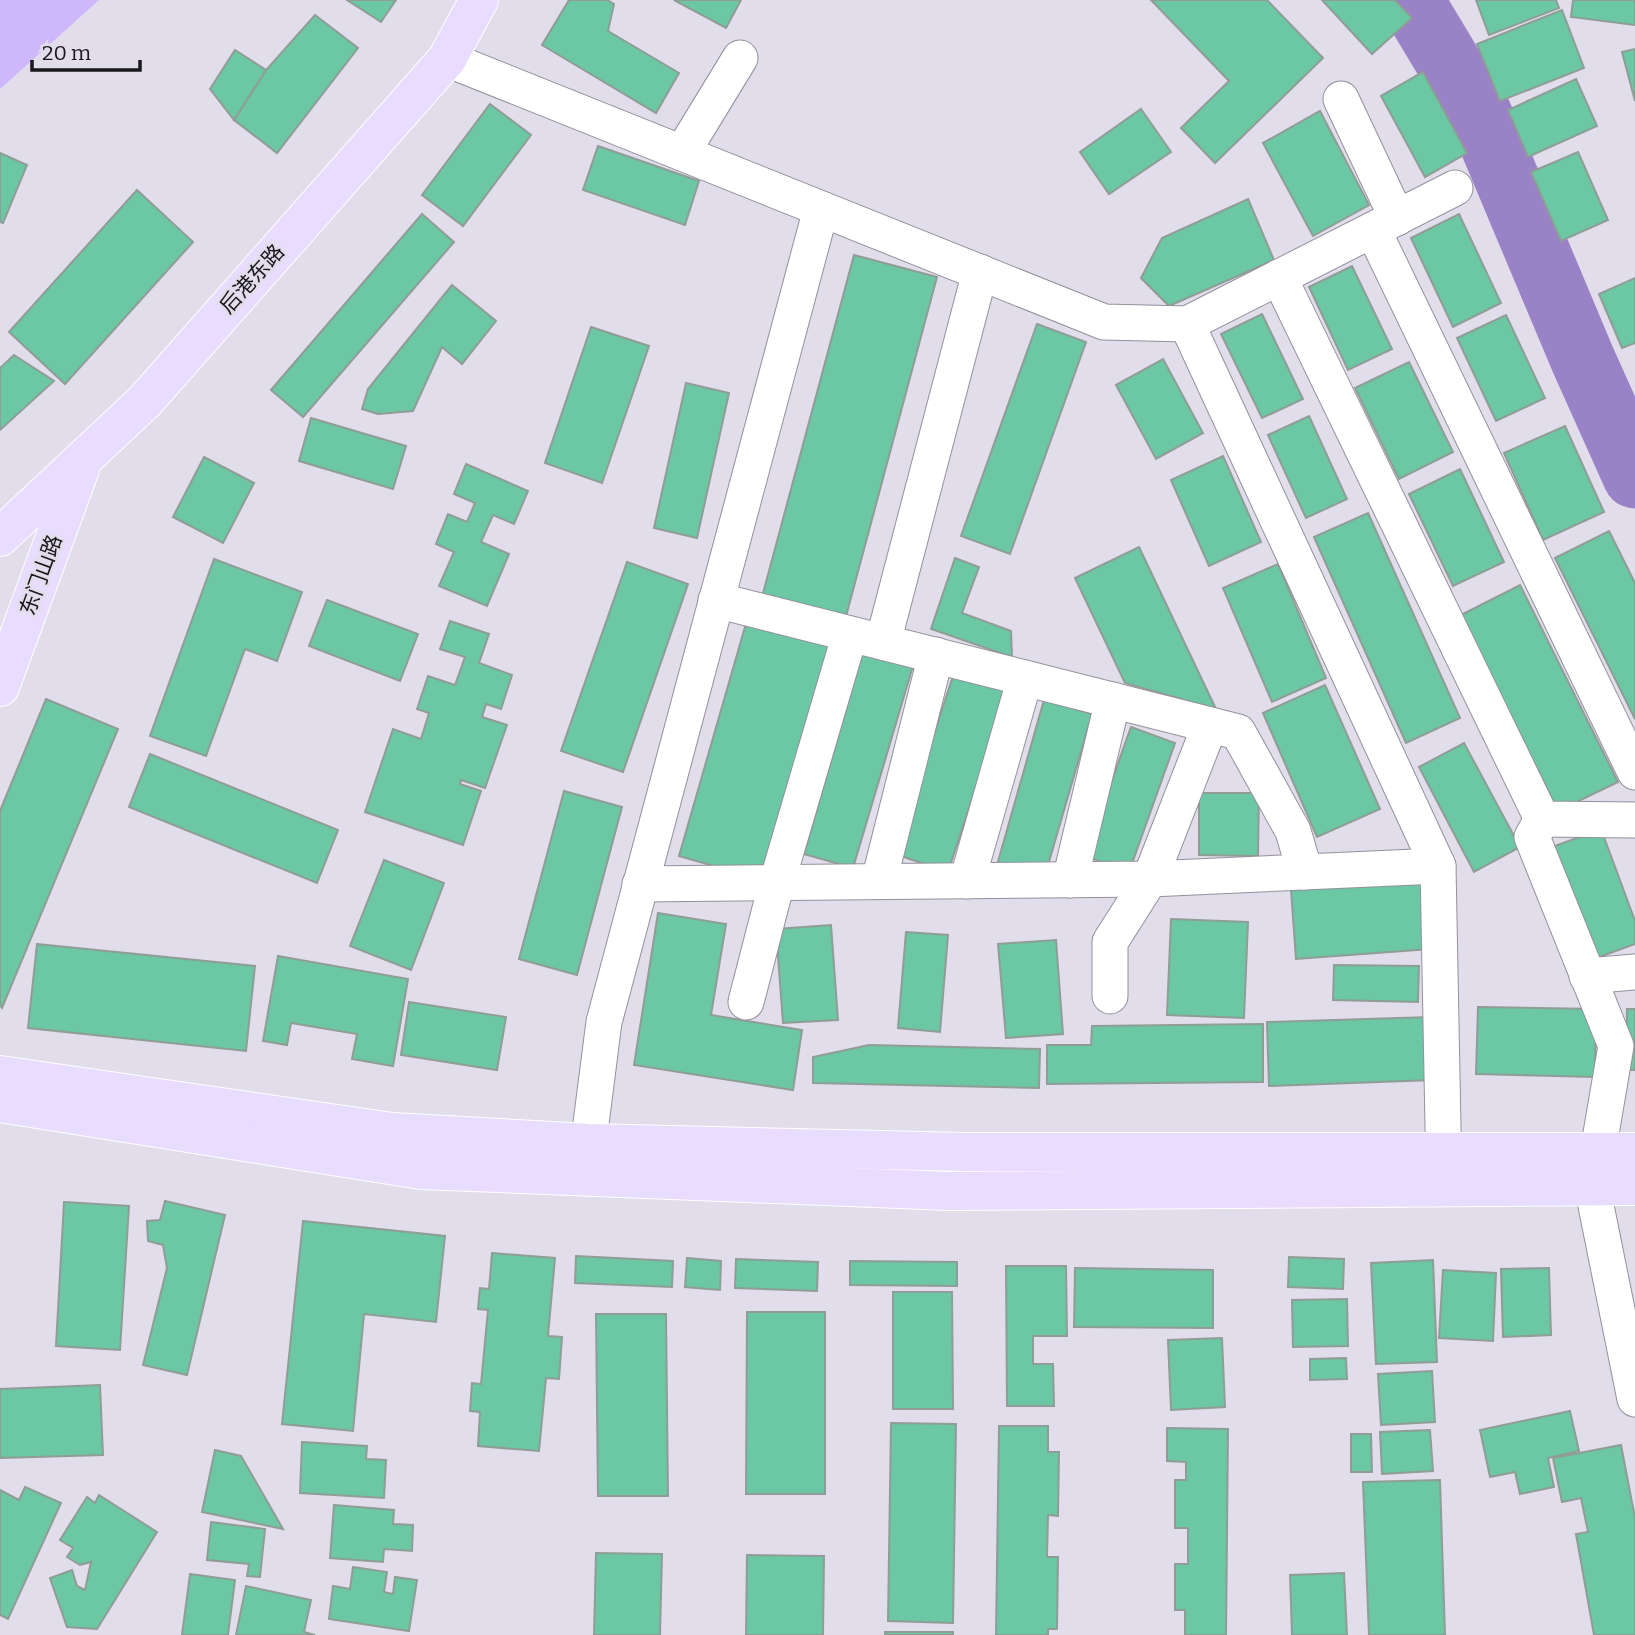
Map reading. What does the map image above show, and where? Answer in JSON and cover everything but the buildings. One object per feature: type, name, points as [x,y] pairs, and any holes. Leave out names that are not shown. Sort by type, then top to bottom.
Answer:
[{"type":"main road","name":"后港东路","points":[[0,537],[145,401],[447,59],[479,0]]},
{"type":"main road","points":[[0,512],[82,462]]},
{"type":"main road","name":"东门山路","points":[[0,687],[82,462]]},
{"type":"main road","points":[[0,1076],[586,1160],[949,1191],[1444,1170],[1595,1169],[1635,1152]]},
{"type":"main road","points":[[0,1103],[421,1170],[586,1160]]},
{"type":"main road","points":[[1595,1169],[1635,1186]]},
{"type":"street","points":[[682,153],[740,58]]},
{"type":"street","points":[[447,59],[1104,322],[1187,324],[1455,188]]},
{"type":"street","points":[[1341,99],[1385,224],[1635,772]]},
{"type":"street","points":[[586,1160],[604,1022],[821,209]]},
{"type":"street","points":[[746,1002],[777,882],[867,638],[980,272]]},
{"type":"street","points":[[1279,277],[1542,819]]},
{"type":"street","points":[[1187,324],[1438,866],[1444,1170]]},
{"type":"street","points":[[716,600],[1238,732],[1293,831],[1305,872]]},
{"type":"street","points":[[879,881],[936,655]]},
{"type":"street","points":[[967,881],[1025,678]]},
{"type":"street","points":[[1070,880],[1114,700]]},
{"type":"street","points":[[1110,996],[1110,942],[1150,879],[1210,725]]},
{"type":"street","points":[[1542,819],[1635,820]]},
{"type":"street","points":[[1542,819],[1532,837],[1616,1046],[1595,1169],[1635,1399]]},
{"type":"street","points":[[640,884],[1150,879],[1438,866]]},
{"type":"street","points":[[1587,975],[1635,972]]},
{"type":"shaded area","points":[[0,0],[99,0],[0,89]]},
{"type":"waterway","points":[[1411,0],[1480,115],[1635,476]]}]
